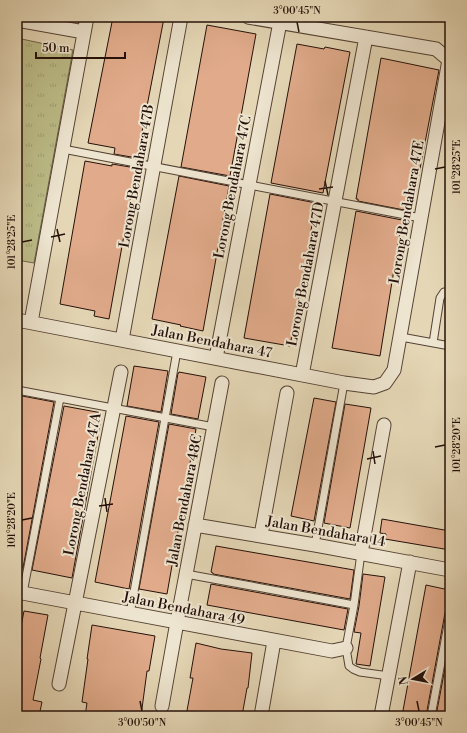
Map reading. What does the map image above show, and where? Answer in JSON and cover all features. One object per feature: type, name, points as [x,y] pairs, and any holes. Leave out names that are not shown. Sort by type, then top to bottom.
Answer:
[{"type":"street","points":[[30,322],[87,17]]},
{"type":"street","name":"Lorong Bendahara 47B","points":[[122,340],[181,17]]},
{"type":"street","points":[[248,17],[436,49],[449,60]]},
{"type":"street","points":[[17,20],[84,32]]},
{"type":"street","name":"Lorong Bendahara 47C","points":[[216,358],[249,184],[272,20]]},
{"type":"street","name":"Lorong Bendahara 47D","points":[[302,375],[366,37]]},
{"type":"street","name":"Lorong Bendahara 47E","points":[[394,370],[449,60]]},
{"type":"street","name":"Jalan Bendahara 47","points":[[17,320],[344,383],[374,387],[385,383],[394,370]]},
{"type":"street","name":"Lorong Bendahara 47A","points":[[59,684],[121,372]]},
{"type":"street","name":"Jalan Bendahara 48C","points":[[162,706],[222,383]]},
{"type":"street","points":[[261,535],[287,393]]},
{"type":"street","points":[[361,553],[384,425]]},
{"type":"street","name":"Jalan Bendahara 14","points":[[196,524],[450,570]]},
{"type":"street","points":[[381,716],[410,562]]},
{"type":"street","name":"Jalan Bendahara 49","points":[[20,593],[332,651],[346,648]]},
{"type":"street","points":[[261,716],[274,641]]},
{"type":"lane","points":[[63,149],[422,218]]},
{"type":"lane","points":[[433,343],[440,298],[444,292],[450,293]]},
{"type":"lane","points":[[400,337],[450,346]]},
{"type":"lane","points":[[130,614],[177,351]]},
{"type":"lane","points":[[315,545],[344,383]]},
{"type":"lane","points":[[17,390],[214,427]]},
{"type":"lane","points":[[20,593],[60,398]]},
{"type":"lane","points":[[361,553],[346,648],[349,666],[360,672],[389,676]]},
{"type":"lane","points":[[186,574],[354,605]]},
{"type":"lane","points":[[431,716],[450,614]]},
{"type":"green space","points":[[17,38],[73,50],[34,263],[17,260]]},
{"type":"building","points":[[113,17],[164,18],[137,158],[114,154],[115,148],[88,143]]},
{"type":"building","points":[[207,25],[256,34],[230,176],[181,167]]},
{"type":"building","points":[[297,44],[324,49],[325,47],[350,52],[323,193],[271,183]]},
{"type":"building","points":[[381,58],[439,70],[412,210],[404,210],[358,201],[358,199],[356,199]]},
{"type":"building","points":[[85,161],[112,166],[112,164],[136,168],[109,319],[94,316],[95,311],[60,304]]},
{"type":"building","points":[[179,176],[229,186],[203,331],[152,319]]},
{"type":"building","points":[[270,194],[316,203],[290,346],[244,338]]},
{"type":"building","points":[[356,211],[402,220],[380,356],[332,348]]},
{"type":"building","points":[[134,366],[168,371],[161,412],[127,406]]},
{"type":"building","points":[[179,372],[206,377],[198,419],[171,414]]},
{"type":"building","points":[[17,395],[54,402],[23,568],[17,567]]},
{"type":"building","points":[[314,398],[336,402],[314,521],[291,516]]},
{"type":"building","points":[[345,404],[371,408],[350,528],[324,523]]},
{"type":"building","points":[[64,406],[102,413],[72,578],[32,570]]},
{"type":"building","points":[[126,416],[159,422],[129,589],[95,582]]},
{"type":"building","points":[[169,424],[196,429],[167,594],[139,589]]},
{"type":"building","points":[[382,519],[450,531],[450,550],[385,539],[386,534],[380,533]]},
{"type":"building","points":[[216,546],[354,570],[350,599],[213,574],[211,572]]},
{"type":"building","points":[[363,574],[385,577],[370,666],[356,664],[361,633],[354,632]]},
{"type":"building","points":[[211,584],[348,609],[344,630],[207,605]]},
{"type":"building","points":[[426,585],[449,590],[446,606],[450,606],[450,609],[446,610],[445,613],[426,716],[402,716]]},
{"type":"building","points":[[24,611],[48,615],[33,700],[42,702],[39,716],[17,716],[17,647]]},
{"type":"building","points":[[92,625],[155,636],[149,671],[147,671],[141,716],[85,716],[87,703],[82,702]]},
{"type":"building","points":[[450,641],[450,716],[436,716]]},
{"type":"building","points":[[196,643],[221,649],[252,653],[248,688],[242,716],[186,716],[193,678],[190,678]]}]
